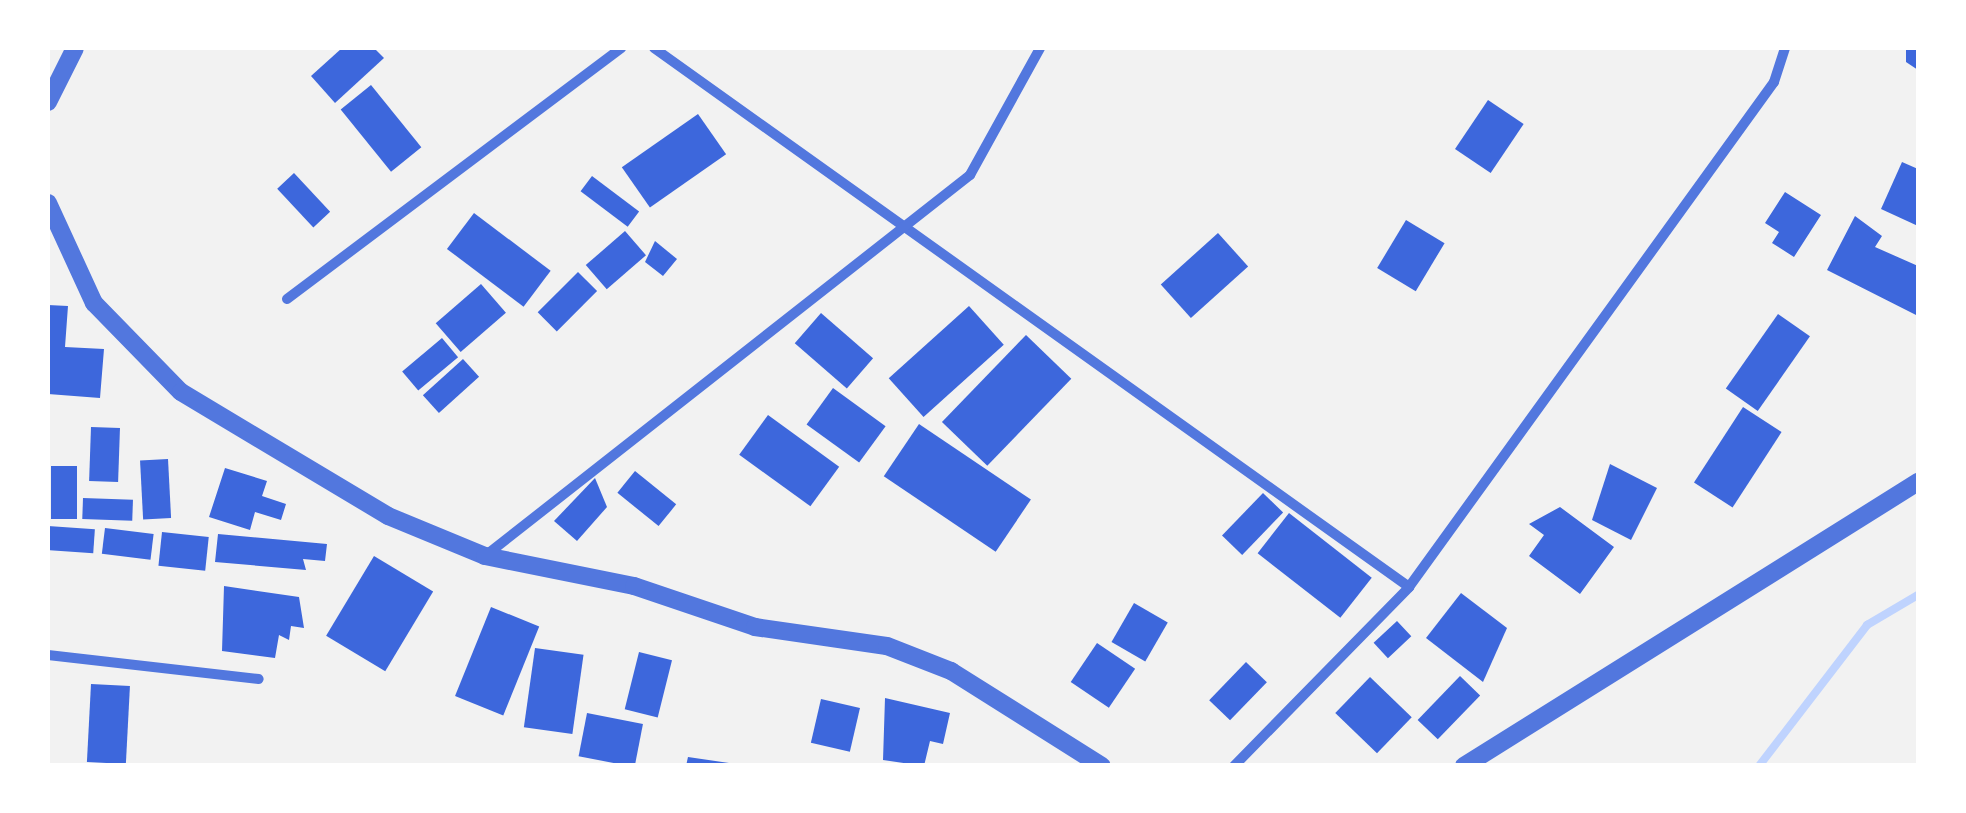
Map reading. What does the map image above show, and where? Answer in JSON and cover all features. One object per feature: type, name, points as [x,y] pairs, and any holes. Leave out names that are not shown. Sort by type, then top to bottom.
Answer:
[{"type":"street","points":[[48,102],[76,48]]},
{"type":"street","points":[[287,299],[621,48]]},
{"type":"street","points":[[654,48],[900,229],[1409,587]]},
{"type":"street","points":[[485,556],[970,175],[1040,48]]},
{"type":"street","points":[[1234,766],[1409,587],[1774,82],[1785,48]]},
{"type":"street","points":[[48,203],[94,303],[181,392],[388,516],[485,556],[634,586],[755,627],[887,646],[951,671],[1102,766]]},
{"type":"street","points":[[1464,766],[1918,482]]},
{"type":"street","points":[[48,655],[259,680]]},
{"type":"building","points":[[342,48],[374,48],[384,58],[335,103],[311,76]]},
{"type":"building","points":[[1906,48],[1918,48],[1918,70],[1906,62]]},
{"type":"building","points":[[371,85],[421,147],[391,172],[341,110]]},
{"type":"building","points":[[1488,100],[1524,124],[1491,173],[1455,149]]},
{"type":"building","points":[[698,114],[726,154],[650,207],[622,167]]},
{"type":"building","points":[[1902,162],[1918,169],[1918,226],[1881,209]]},
{"type":"building","points":[[294,173],[330,212],[313,227],[277,189]]},
{"type":"building","points":[[592,176],[639,212],[628,227],[581,191]]},
{"type":"building","points":[[1785,192],[1821,215],[1794,257],[1772,243],[1779,232],[1765,223]]},
{"type":"building","points":[[474,213],[551,271],[524,307],[447,249]]},
{"type":"building","points":[[1855,216],[1882,236],[1875,247],[1918,266],[1918,316],[1827,270]]},
{"type":"building","points":[[1406,220],[1445,243],[1416,291],[1377,268]]},
{"type":"building","points":[[625,231],[646,255],[607,289],[586,265]]},
{"type":"building","points":[[1218,233],[1248,266],[1191,318],[1161,285]]},
{"type":"building","points":[[655,241],[677,259],[663,276],[645,262]]},
{"type":"building","points":[[578,272],[597,291],[557,331],[538,312]]},
{"type":"building","points":[[481,284],[506,313],[461,352],[436,323]]},
{"type":"building","points":[[48,305],[68,306],[65,347],[104,349],[100,398],[48,394]]},
{"type":"building","points":[[969,306],[1004,345],[924,417],[889,378]]},
{"type":"building","points":[[821,313],[873,358],[847,388],[795,343]]},
{"type":"building","points":[[1778,314],[1810,336],[1758,411],[1726,389]]},
{"type":"building","points":[[1026,335],[1071,379],[987,466],[942,422]]},
{"type":"building","points":[[442,338],[458,357],[418,391],[402,371]]},
{"type":"building","points":[[463,359],[479,377],[439,413],[423,395]]},
{"type":"building","points":[[833,388],[886,426],[859,463],[807,424]]},
{"type":"building","points":[[1743,407],[1782,432],[1733,508],[1694,482]]},
{"type":"building","points":[[768,415],[839,467],[810,506],[739,455]]},
{"type":"building","points":[[919,424],[1031,499],[996,552],[884,476]]},
{"type":"building","points":[[91,427],[120,428],[118,482],[89,481]]},
{"type":"building","points":[[168,459],[171,518],[143,519],[140,460]]},
{"type":"building","points":[[1610,464],[1657,488],[1631,540],[1592,520]]},
{"type":"building","points":[[51,466],[77,466],[77,519],[51,519]]},
{"type":"building","points":[[225,468],[267,481],[262,496],[286,504],[281,520],[255,512],[250,530],[209,517]]},
{"type":"building","points":[[635,471],[676,504],[659,526],[617,493]]},
{"type":"building","points":[[595,478],[607,507],[577,541],[554,521]]},
{"type":"building","points":[[1263,493],[1283,512],[1242,555],[1222,535]]},
{"type":"building","points":[[83,498],[133,500],[132,521],[82,519]]},
{"type":"building","points":[[1560,507],[1614,547],[1580,594],[1529,556],[1544,535],[1529,524]]},
{"type":"building","points":[[1289,513],[1372,578],[1340,618],[1258,553]]},
{"type":"building","points":[[48,526],[95,529],[93,553],[48,550]]},
{"type":"building","points":[[105,528],[154,534],[150,560],[102,554]]},
{"type":"building","points":[[162,532],[209,537],[205,571],[158,566]]},
{"type":"building","points":[[218,534],[327,544],[325,561],[303,559],[306,570],[215,562]]},
{"type":"building","points":[[374,556],[433,592],[385,671],[326,636]]},
{"type":"building","points":[[224,586],[299,597],[304,628],[291,626],[289,640],[279,635],[275,658],[222,651]]},
{"type":"building","points":[[1461,593],[1507,628],[1483,682],[1426,638]]},
{"type":"building","points":[[1134,603],[1168,622],[1145,661],[1112,642]]},
{"type":"building","points":[[491,607],[539,626],[503,715],[455,696]]},
{"type":"building","points":[[1397,621],[1411,636],[1388,658],[1374,643]]},
{"type":"building","points":[[1097,643],[1135,669],[1109,708],[1071,682]]},
{"type":"building","points":[[535,648],[584,655],[572,734],[524,727]]},
{"type":"building","points":[[639,652],[672,660],[658,717],[625,709]]},
{"type":"building","points":[[1246,662],[1267,682],[1230,720],[1209,700]]},
{"type":"building","points":[[1460,676],[1480,695],[1438,739],[1418,720]]},
{"type":"building","points":[[1370,677],[1412,717],[1377,753],[1335,713]]},
{"type":"building","points":[[91,684],[130,686],[126,764],[87,762]]},
{"type":"building","points":[[885,698],[950,713],[943,744],[930,741],[924,766],[883,760]]},
{"type":"building","points":[[821,699],[860,708],[850,752],[811,743]]},
{"type":"building","points":[[587,713],[643,724],[635,766],[579,756]]},
{"type":"building","points":[[688,757],[729,763],[729,766],[686,766]]},
{"type":"waterway","points":[[1759,766],[1867,625],[1918,595]]}]
